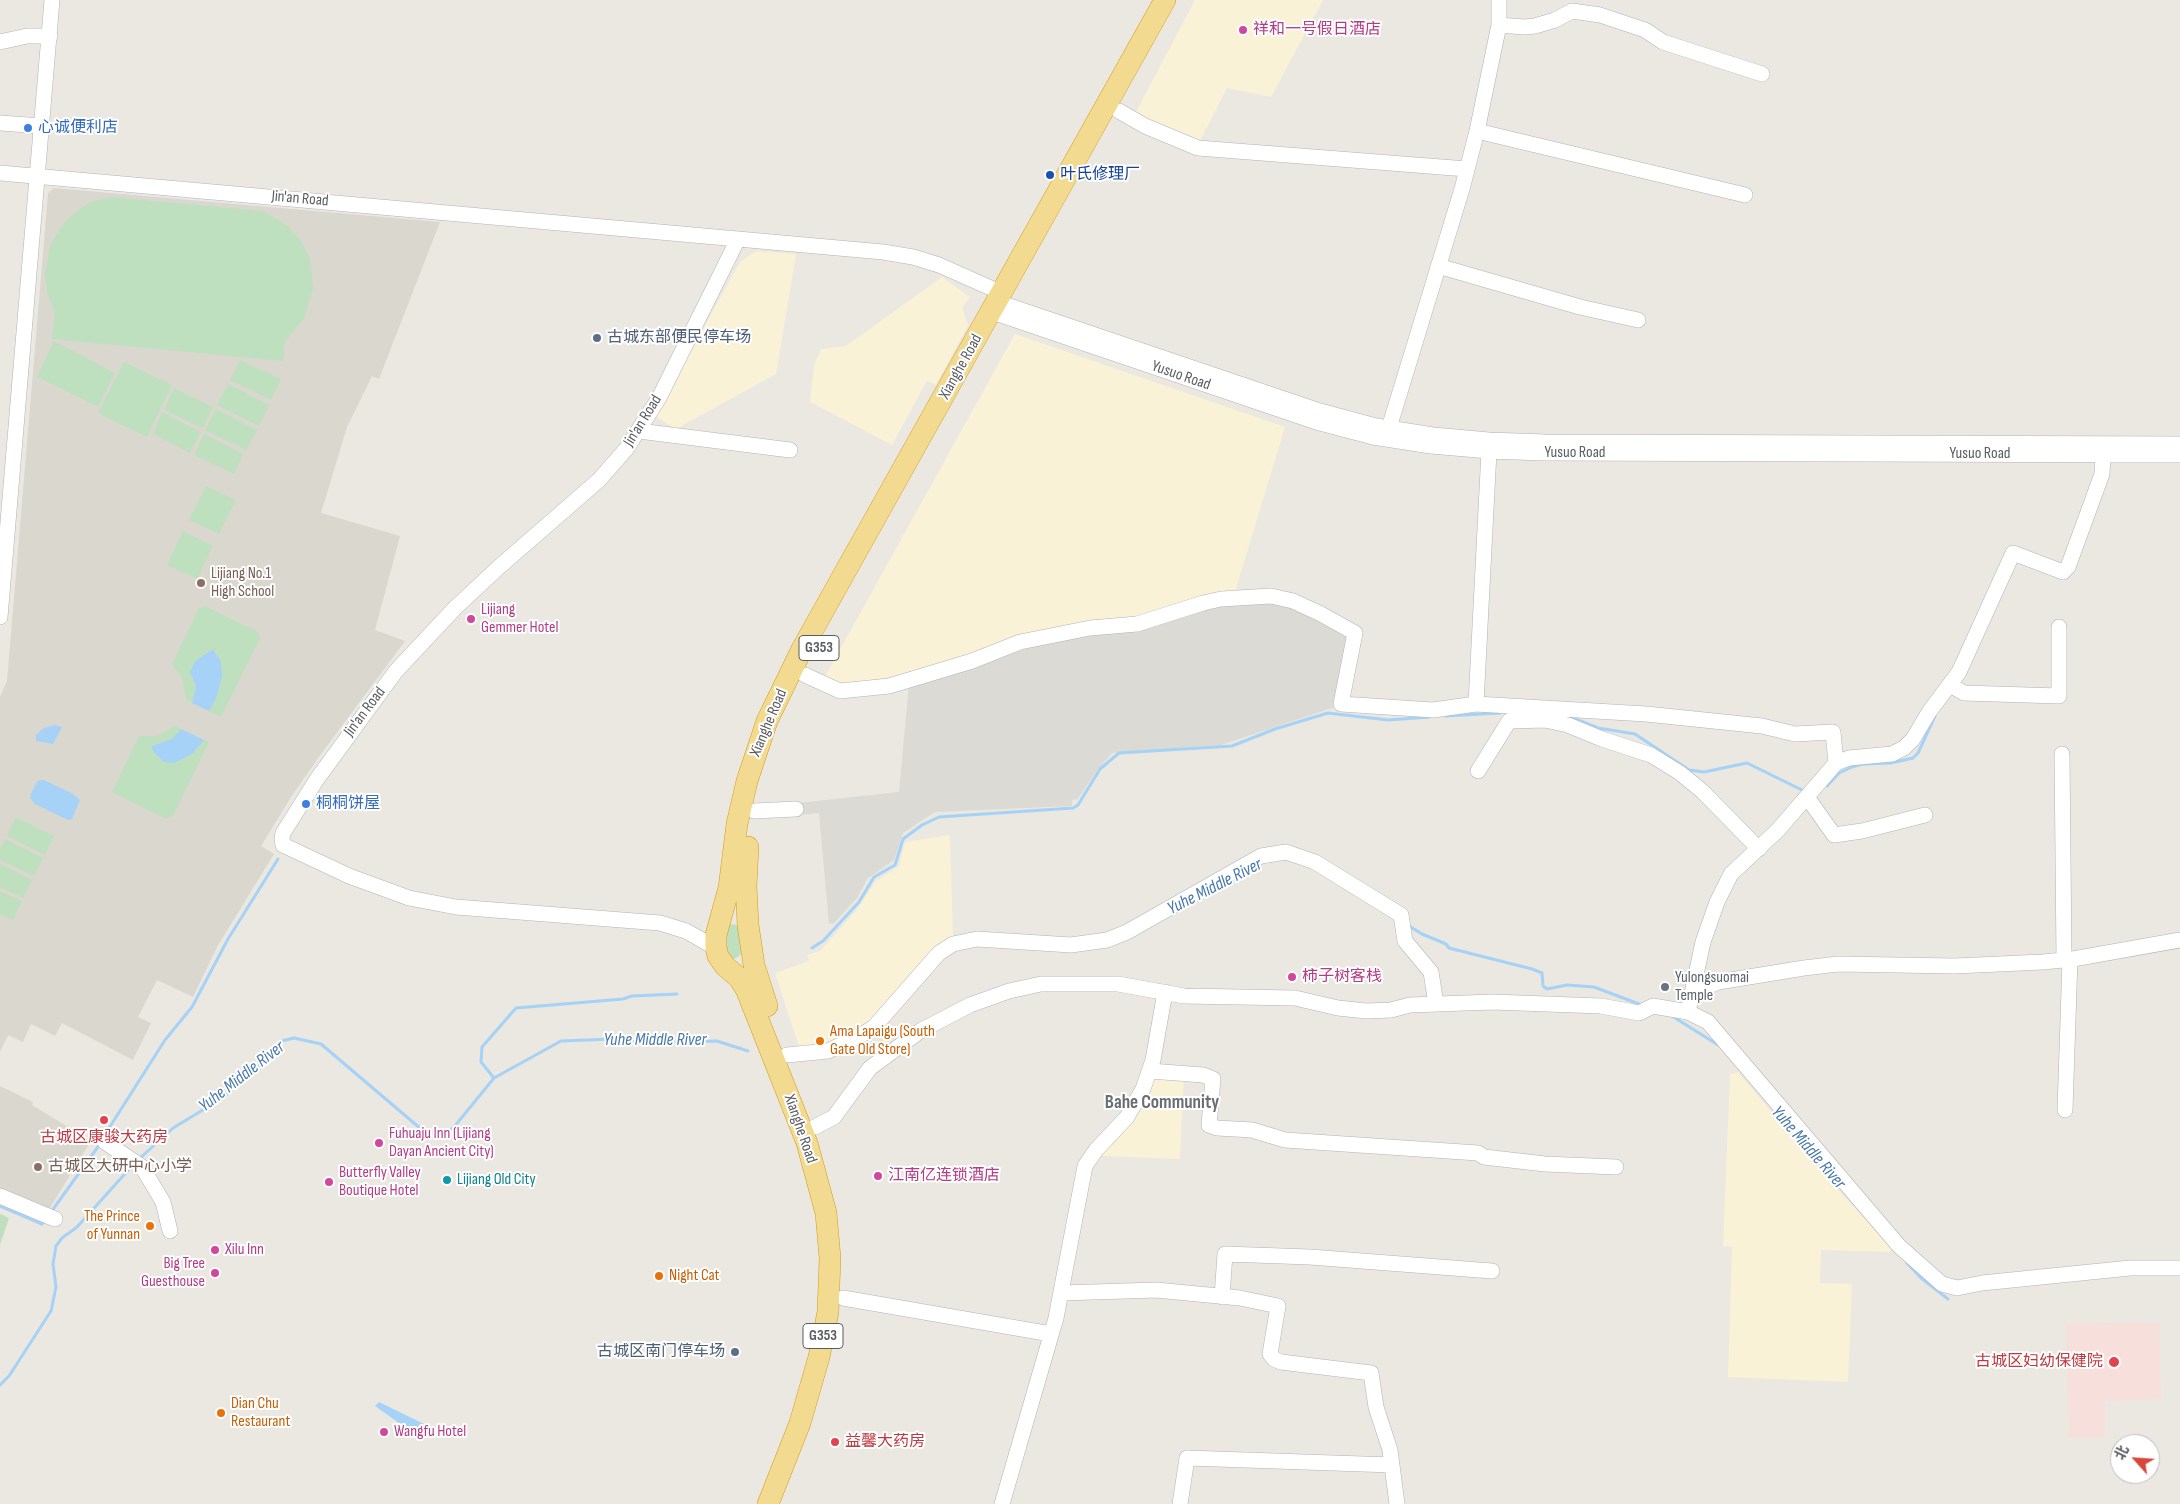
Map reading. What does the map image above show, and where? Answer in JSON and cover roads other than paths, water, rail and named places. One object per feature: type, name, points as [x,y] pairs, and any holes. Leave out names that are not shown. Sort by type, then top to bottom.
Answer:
[{"type":"highway","name":"Xianghe Road","points":[[783,1504],[813,1427],[823,1394],[840,1323],[844,1257],[839,1210],[815,1127],[759,985],[753,958],[747,919],[746,866],[754,811],[772,746],[805,675],[1165,0]]},
{"type":"highway","name":"Xianghe Road","points":[[768,1504],[800,1422],[819,1357],[830,1294],[829,1235],[826,1213],[807,1143],[746,989],[718,956],[716,948],[716,935],[729,888],[742,802],[753,761],[767,721],[802,649],[1002,306],[1119,111],[1181,0]]},
{"type":"highway","points":[[720,919],[733,916],[747,919]]},
{"type":"highway","points":[[731,970],[743,969],[753,958]]},
{"type":"street","points":[[0,617],[7,458],[38,176],[52,0]]},
{"type":"street","points":[[1389,428],[1477,131],[1499,25],[1499,0]]},
{"type":"street","points":[[1499,25],[1535,26],[1555,20],[1572,11],[1600,15],[1645,30],[1663,42],[1762,74]]},
{"type":"street","points":[[0,42],[26,36],[50,36]]},
{"type":"street","points":[[1119,111],[1145,126],[1198,148],[1467,169]]},
{"type":"street","points":[[0,123],[42,126]]},
{"type":"street","points":[[1477,131],[1745,195]]},
{"type":"street","name":"Jin'an Road","points":[[0,173],[883,252],[912,257],[939,265],[1002,306]]},
{"type":"street","name":"Jin'an Road","points":[[716,948],[686,931],[660,922],[456,907],[409,898],[349,876],[283,845],[282,839],[283,833],[318,777],[396,671],[477,587],[600,480],[639,431],[659,398],[738,239]]},
{"type":"street","points":[[1438,266],[1580,307],[1638,320]]},
{"type":"street","name":"Yusuo Road","points":[[1002,306],[1320,411],[1389,428],[1452,437],[1526,441],[2180,444]]},
{"type":"street","name":"Yusuo Road","points":[[1002,306],[1316,422],[1402,442],[1489,451],[2180,455]]},
{"type":"street","points":[[639,431],[790,450]]},
{"type":"street","points":[[1476,704],[1489,451]]},
{"type":"street","points":[[1688,1012],[1703,942],[1717,902],[1731,874],[1759,849],[1836,763],[1849,758],[1892,754],[1904,748],[1913,739],[1959,672],[2013,553],[2063,572],[2068,567],[2102,474],[2103,455]]},
{"type":"street","points":[[805,675],[840,691],[889,686],[972,661],[1020,642],[1090,628],[1137,624],[1194,605],[1221,599],[1263,596],[1293,601],[1339,622],[1354,633],[1341,704],[1433,710],[1476,704],[1646,714],[1762,726],[1794,734],[1833,732],[1836,763]]},
{"type":"street","points":[[1950,685],[1964,693],[2058,696],[2059,627]]},
{"type":"street","points":[[1478,771],[1509,721],[1545,720],[1568,725],[1602,739],[1635,748],[1673,768],[1702,791],[1759,849]]},
{"type":"street","points":[[2062,754],[2067,960],[2065,1110]]},
{"type":"street","points":[[1807,797],[1834,835],[1862,832],[1925,815]]},
{"type":"street","points":[[754,811],[796,809]]},
{"type":"street","points":[[787,1056],[828,1051],[874,1027],[940,953],[953,944],[977,938],[1070,945],[1107,940],[1127,932],[1261,856],[1286,852],[1316,862],[1377,902],[1401,915],[1405,941],[1431,972],[1436,1004]]},
{"type":"street","points":[[1692,993],[1718,982],[1838,964],[1955,966],[2067,960],[2180,940]]},
{"type":"street","points":[[815,1127],[834,1117],[870,1068],[920,1031],[970,1005],[1010,991],[1041,984],[1118,984],[1184,996],[1295,998],[1338,1008],[1366,1011],[1391,1010],[1410,1005],[1493,1002],[1601,1006],[1639,1013],[1653,1006],[1688,1012],[1708,1022],[1899,1246],[1942,1284],[1956,1288],[2130,1268],[2180,1268]]},
{"type":"street","points":[[1002,1504],[1051,1334],[1061,1293],[1085,1166],[1096,1150],[1127,1117],[1140,1095],[1150,1071],[1165,992]]},
{"type":"street","points":[[1150,1071],[1203,1075],[1213,1079],[1209,1125],[1217,1128],[1252,1130],[1285,1140],[1478,1153],[1484,1157],[1545,1164],[1616,1167]]},
{"type":"street","points":[[105,1142],[137,1162],[163,1202],[170,1231]]},
{"type":"street","points":[[0,1196],[55,1219]]},
{"type":"street","points":[[1222,1297],[1225,1254],[1310,1257],[1492,1271]]},
{"type":"street","points":[[1061,1293],[1156,1290],[1222,1297],[1278,1306],[1270,1354],[1277,1361],[1372,1373],[1376,1407],[1388,1438],[1397,1504]]},
{"type":"street","points":[[843,1298],[1051,1334]]},
{"type":"street","points":[[1180,1504],[1187,1458],[1392,1465]]},
{"type":"water","points":[[213,649],[221,662],[222,676],[216,699],[209,711],[192,703],[196,686],[190,672],[195,661]]},
{"type":"water","points":[[54,725],[62,727],[53,744],[36,741],[36,735],[44,728]]},
{"type":"water","points":[[181,729],[204,740],[192,754],[174,763],[164,762],[152,750],[152,746],[172,739]]},
{"type":"water","points":[[44,780],[73,794],[80,800],[72,819],[68,820],[35,804],[30,798],[36,783]]},
{"type":"water","points":[[379,1402],[424,1424],[429,1431],[428,1435],[423,1437],[406,1428],[375,1406]]},
{"type":"waterway","points":[[812,948],[823,941],[859,902],[874,877],[895,865],[903,839],[922,825],[939,817],[1073,808],[1078,805],[1100,769],[1119,753],[1232,746],[1275,729],[1328,713],[1388,720],[1430,717]]},
{"type":"waterway","points":[[1446,716],[1500,713]]},
{"type":"waterway","points":[[1568,716],[1598,728],[1635,734],[1689,770],[1704,772],[1747,763],[1804,791]]},
{"type":"waterway","points":[[1827,786],[1839,773],[1852,767],[1863,764],[1891,763],[1913,758],[1918,753],[1935,716]]},
{"type":"waterway","points":[[104,1136],[165,1040],[192,1007],[228,939],[278,859]]},
{"type":"waterway","name":"Yuhe Middle River","points":[[1409,926],[1422,934],[1446,944],[1449,948],[1542,973],[1543,986],[1547,989],[1567,985],[1594,987],[1639,1004]]},
{"type":"waterway","points":[[494,1078],[481,1062],[482,1047],[516,1008],[623,999],[632,996],[677,994]]},
{"type":"waterway","name":"Yuhe Middle River","points":[[1672,1016],[1718,1045]]},
{"type":"waterway","name":"Yuhe Middle River","points":[[138,1160],[173,1128],[221,1099],[256,1069],[282,1041],[294,1038],[321,1044],[421,1129],[438,1135],[444,1135],[454,1127],[494,1078],[561,1041],[614,1039],[648,1043],[717,1041],[748,1051]]},
{"type":"waterway","points":[[51,1212],[100,1144]]},
{"type":"waterway","name":"Yuhe Middle River","points":[[0,1385],[9,1376],[51,1311],[56,1287],[53,1264],[56,1246],[62,1238],[77,1227],[132,1166]]},
{"type":"waterway","points":[[0,1206],[42,1224],[46,1219]]},
{"type":"waterway","name":"Yuhe Middle River","points":[[1907,1263],[1921,1278],[1948,1299]]},
{"type":"place","name":"祥和一号假日酒店","points":[[1243,30]]},
{"type":"place","name":"心诚便利店","points":[[28,128]]},
{"type":"place","name":"叶氏修理厂","points":[[1050,175]]},
{"type":"place","name":"古城东部便民停车场","points":[[597,338]]},
{"type":"place","name":"Lijiang No.1 High School","points":[[201,583]]},
{"type":"place","name":"Lijiang Gemmer Hotel","points":[[471,619]]},
{"type":"place","name":"桐桐饼屋","points":[[306,804]]},
{"type":"place","name":"柿子树客栈","points":[[1292,977]]},
{"type":"place","name":"Yulongsuomai Temple","points":[[1665,987]]},
{"type":"place","name":"Ama Lapaigu (South Gate Old Store)","points":[[820,1041]]},
{"type":"place","name":"古城区康骏大药房","points":[[104,1120]]},
{"type":"place","name":"Fuhuaju Inn (Lijiang Dayan Ancient City)","points":[[379,1143]]},
{"type":"place","name":"古城区大研中心小学","points":[[38,1167]]},
{"type":"place","name":"江南亿连锁酒店","points":[[878,1176]]},
{"type":"place","name":"Lijiang Old City","points":[[447,1180]]},
{"type":"place","name":"Butterfly Valley Boutique Hotel","points":[[329,1182]]},
{"type":"place","name":"The Prince of Yunnan","points":[[150,1226]]},
{"type":"place","name":"Xilu Inn","points":[[215,1250]]},
{"type":"place","name":"Big Tree Guesthouse","points":[[215,1273]]},
{"type":"place","name":"Night Cat","points":[[659,1276]]},
{"type":"place","name":"古城区南门停车场","points":[[735,1352]]},
{"type":"place","name":"古城区妇幼保健院","points":[[2114,1362]]},
{"type":"place","name":"Dian Chu Restaurant","points":[[221,1413]]},
{"type":"place","name":"Wangfu Hotel","points":[[384,1432]]},
{"type":"place","name":"益馨大药房","points":[[835,1442]]},
{"type":"district","name":"Bahe Community","points":[[1162,1103]]}]
